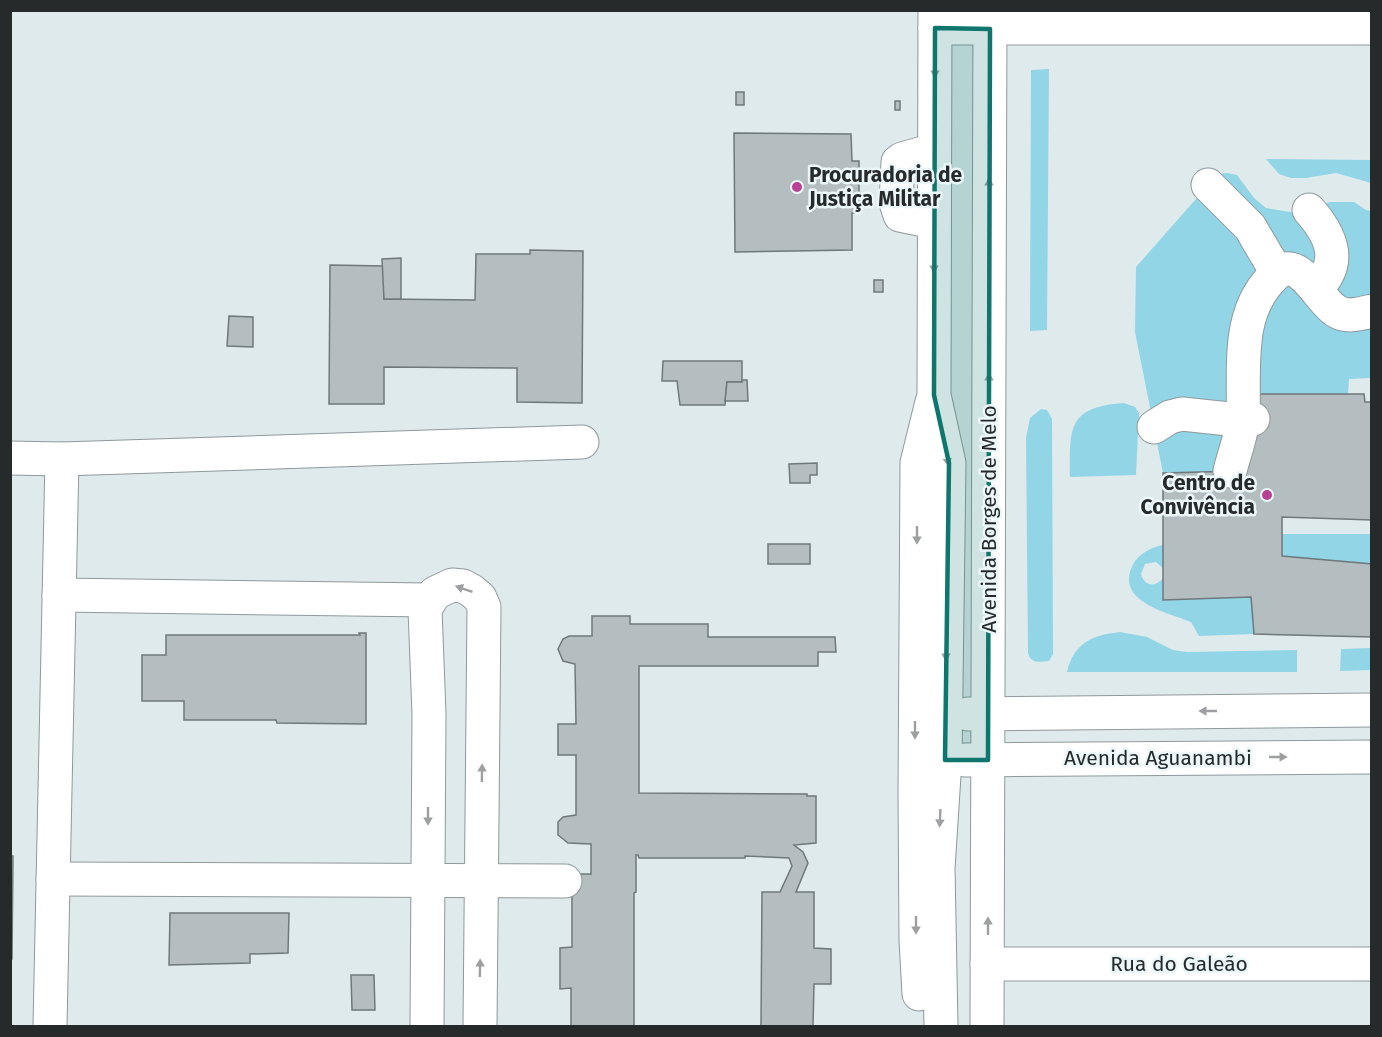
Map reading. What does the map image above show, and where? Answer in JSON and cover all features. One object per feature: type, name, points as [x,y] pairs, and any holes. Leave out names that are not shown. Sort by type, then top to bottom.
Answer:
[{"type":"main road","points":[[935,19],[1099,19],[1371,28]]},
{"type":"main road","name":"Avenida Borges de Melo","points":[[935,19],[934,395],[949,463],[945,760],[938,868],[941,1026]]},
{"type":"main road","name":"Avenida Borges de Melo","points":[[987,1026],[990,20]]},
{"type":"main road","points":[[1208,185],[1250,227],[1277,273]]},
{"type":"main road","points":[[1309,210],[1325,233],[1333,263],[1327,278],[1316,289]]},
{"type":"main road","points":[[1230,471],[1248,420],[1244,346],[1248,322],[1256,302],[1277,273],[1284,269],[1295,271],[1306,277],[1336,311],[1349,315],[1371,311]]},
{"type":"main road","name":"Avenida Borges de Melo","points":[[920,1026],[916,940],[915,794],[917,463],[934,395]]},
{"type":"main road","points":[[1154,427],[1170,417],[1182,414],[1248,420]]},
{"type":"main road","points":[[10,458],[62,459],[582,442]]},
{"type":"main road","points":[[50,1026],[62,459]]},
{"type":"main road","points":[[427,1026],[429,714],[425,609],[435,593],[452,585],[463,586],[480,597],[484,607],[480,1026]]},
{"type":"main road","points":[[59,595],[429,600]]},
{"type":"main road","points":[[946,714],[1371,710]]},
{"type":"main road","name":"Avenida Aguanambi","points":[[945,760],[1371,757]]},
{"type":"main road","points":[[53,879],[565,881]]},
{"type":"main road","name":"Rua do Galeão","points":[[987,964],[1371,964]]},
{"type":"highlighted area","points":[[935,28],[990,29],[988,760],[945,760],[949,463],[934,395]]},
{"type":"shaded area","points":[[1049,69],[1047,330],[1030,331],[1031,70]]},
{"type":"shaded area","points":[[1266,159],[1371,160],[1371,183],[1336,173],[1291,178],[1279,174]]},
{"type":"shaded area","points":[[1218,174],[1237,175],[1254,198],[1266,208],[1296,213],[1330,202],[1354,202],[1371,211],[1371,378],[1349,379],[1348,394],[1261,394],[1239,471],[1163,473],[1135,332],[1136,267]]},
{"type":"shaded area","points":[[1124,403],[1135,407],[1139,413],[1136,475],[1070,477],[1070,445],[1076,423],[1082,415],[1092,409]]},
{"type":"shaded area","points":[[1041,409],[1047,410],[1052,419],[1053,654],[1049,661],[1039,662],[1031,659],[1028,653],[1026,438],[1030,418]]},
{"type":"shaded area","points":[[1282,534],[1371,534],[1371,564],[1282,556]]},
{"type":"shaded area","points":[[1163,545],[1163,568],[1156,562],[1145,564],[1141,574],[1147,583],[1154,584],[1163,578],[1251,597],[1254,634],[1199,636],[1191,622],[1148,605],[1139,598],[1132,590],[1129,581],[1133,564],[1144,553]]},
{"type":"shaded area","points":[[1120,632],[1147,637],[1173,650],[1187,652],[1297,650],[1297,672],[1067,672],[1079,647],[1101,635]]},
{"type":"shaded area","points":[[1371,648],[1371,670],[1340,671],[1341,649]]},
{"type":"building","points":[[736,92],[744,92],[744,105],[736,105]]},
{"type":"building","points":[[895,101],[900,101],[900,110],[895,110]]},
{"type":"building","name":"Procuradoria de Justiça Militar","points":[[734,133],[851,134],[852,161],[859,161],[859,213],[852,213],[852,250],[735,252]]},
{"type":"building","points":[[530,250],[583,251],[582,403],[517,402],[517,368],[384,367],[384,404],[329,404],[330,265],[384,266],[384,299],[475,300],[476,254],[530,254]]},
{"type":"building","points":[[401,258],[401,299],[384,299],[382,259]]},
{"type":"building","points":[[874,280],[883,280],[883,292],[874,292]]},
{"type":"building","points":[[229,316],[253,317],[253,347],[227,346]]},
{"type":"building","points":[[663,361],[742,361],[742,382],[727,382],[725,405],[680,405],[677,381],[662,381]]},
{"type":"building","points":[[742,380],[747,380],[748,401],[725,401],[727,382],[742,382]]},
{"type":"building","name":"Centro de Convivência","points":[[1260,394],[1364,394],[1365,402],[1372,402],[1372,520],[1282,517],[1282,556],[1372,564],[1372,637],[1254,634],[1251,597],[1163,600],[1163,473],[1239,471]]},
{"type":"building","points":[[817,463],[817,475],[810,475],[810,483],[790,483],[789,464]]},
{"type":"building","points":[[768,544],[810,544],[810,564],[768,564]]},
{"type":"building","points":[[592,616],[630,616],[630,624],[708,624],[708,637],[835,637],[836,652],[818,652],[818,666],[639,666],[639,793],[807,794],[807,796],[816,796],[816,843],[794,845],[803,852],[808,863],[796,892],[814,892],[814,948],[831,949],[831,984],[814,984],[813,1026],[761,1026],[762,892],[780,892],[792,866],[789,858],[745,856],[745,858],[639,858],[636,855],[634,1026],[571,1026],[571,988],[560,989],[560,948],[572,947],[572,889],[577,874],[591,874],[591,844],[568,843],[558,835],[558,822],[563,817],[576,815],[576,755],[558,755],[558,724],[576,724],[575,664],[563,661],[558,649],[563,639],[569,636],[592,636]]},
{"type":"building","points":[[359,633],[366,633],[366,724],[277,723],[276,720],[184,720],[184,701],[142,701],[142,655],[166,655],[166,635],[360,635]]},
{"type":"building","points":[[10,856],[13,856],[12,959],[10,959]]},
{"type":"building","points":[[170,913],[289,913],[288,953],[250,954],[250,963],[169,965]]},
{"type":"building","points":[[351,975],[374,975],[375,1010],[352,1010]]},
{"type":"place","name":"Procuradoria de Justiça Militar","points":[[797,187]]},
{"type":"place","name":"Centro de Convivência","points":[[1267,495]]}]
